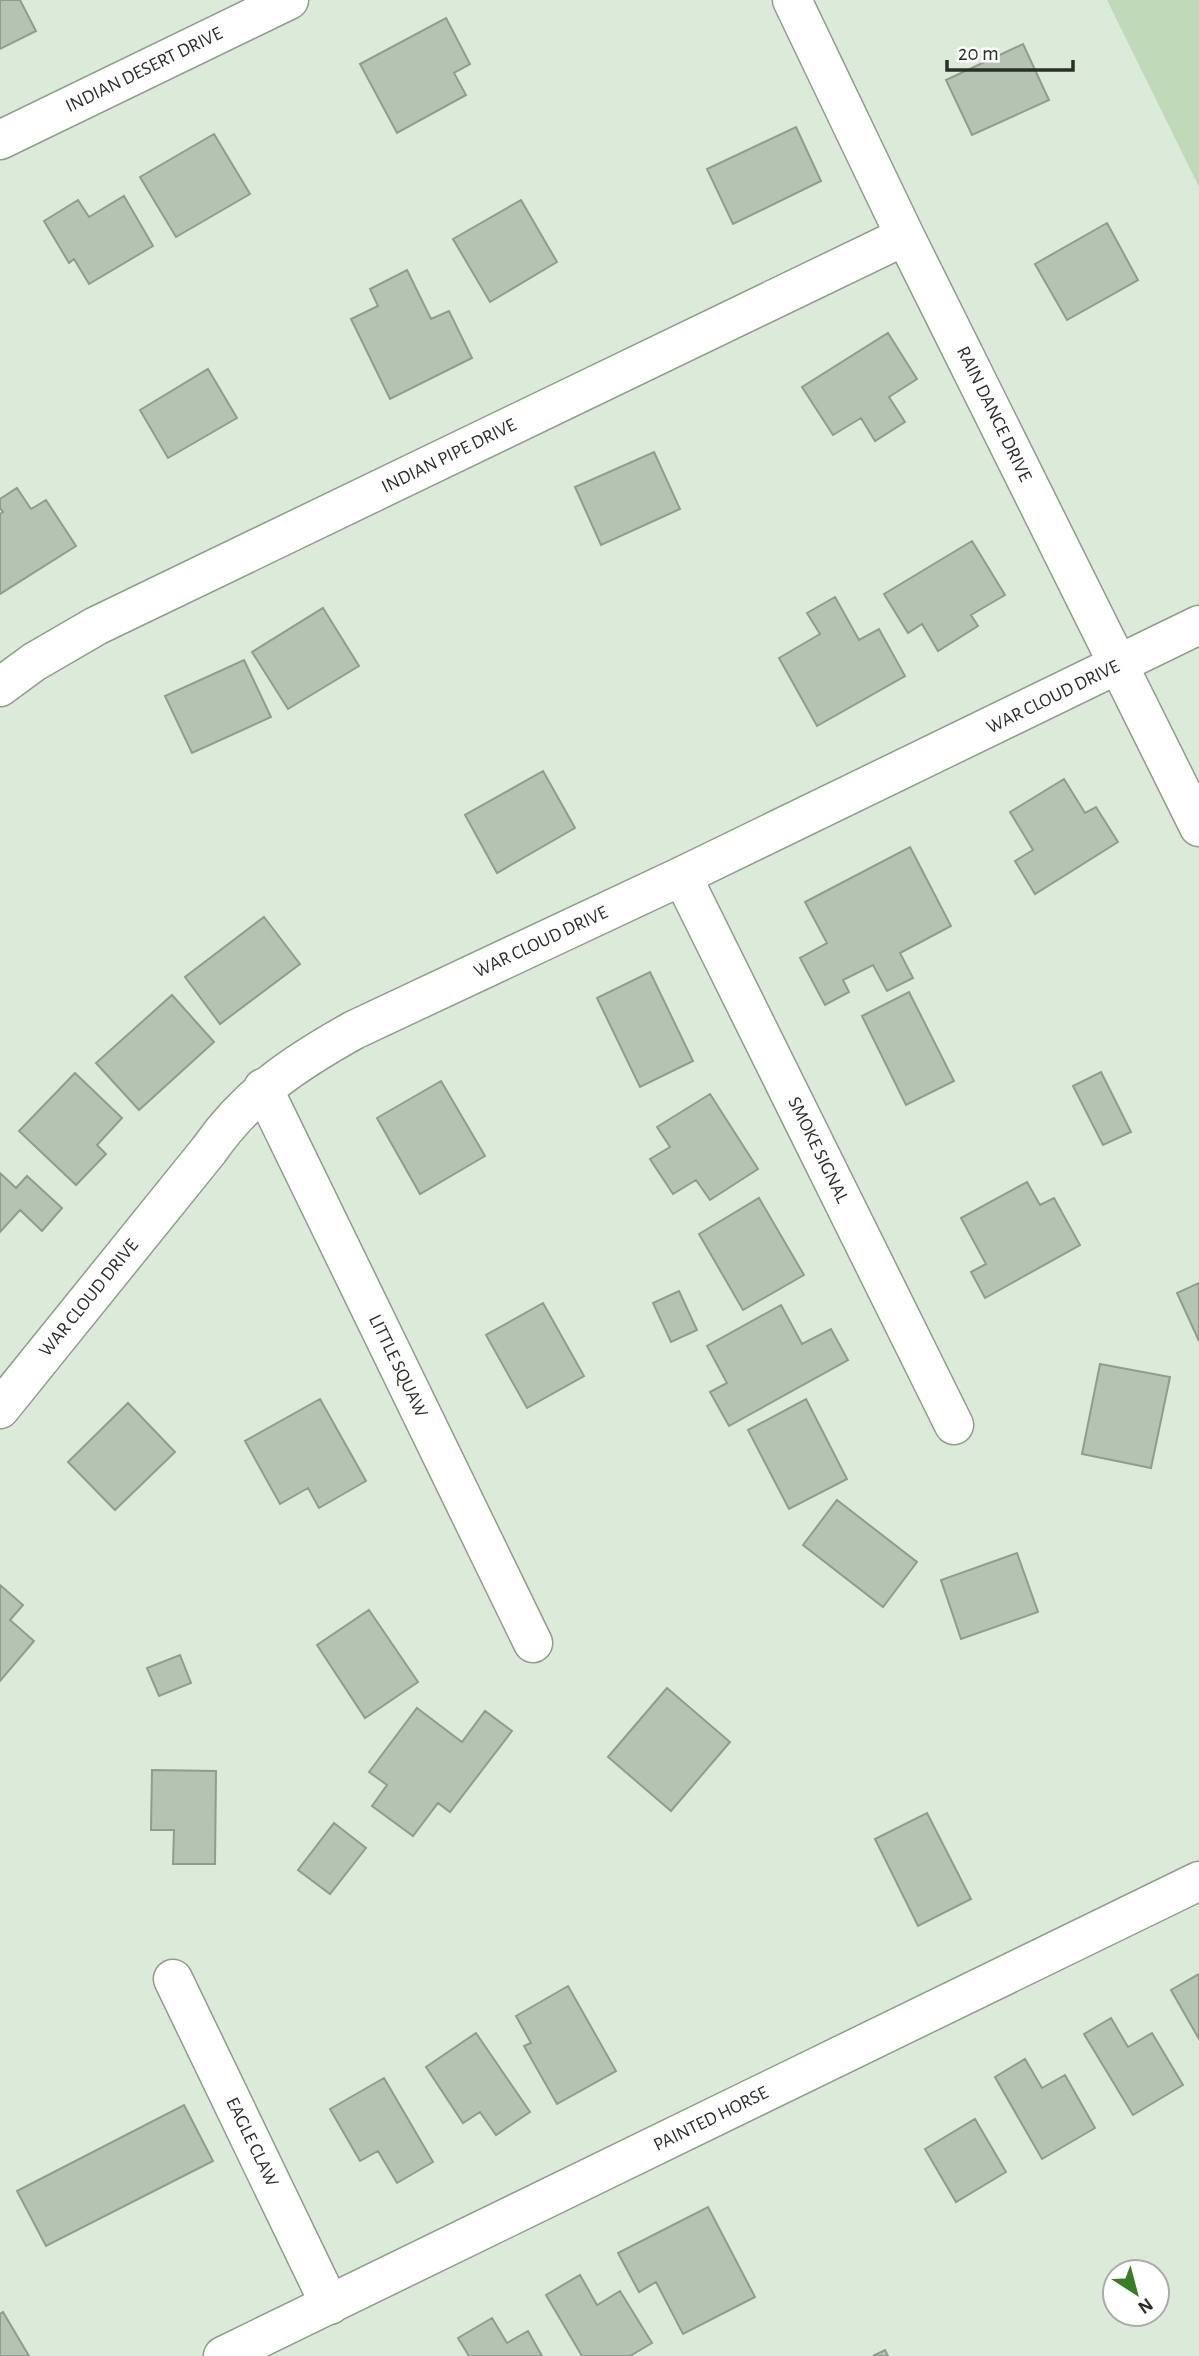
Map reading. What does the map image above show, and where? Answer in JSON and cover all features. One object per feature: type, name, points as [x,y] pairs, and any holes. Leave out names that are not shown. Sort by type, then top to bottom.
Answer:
[{"type":"street","name":"INDIAN DESERT DRIVE","points":[[0,140],[289,0]]},
{"type":"street","name":"RAIN DANCE DRIVE","points":[[792,0],[905,236],[1199,827]]},
{"type":"street","name":"INDIAN PIPE DRIVE","points":[[0,687],[34,662],[96,626],[905,236]]},
{"type":"street","name":"WAR CLOUD DRIVE","points":[[0,1409],[229,1122],[263,1088],[304,1058],[354,1030],[682,876],[1199,625]]},
{"type":"street","name":"SMOKE SIGNAL","points":[[682,876],[954,1425]]},
{"type":"street","name":"LITTLE SQUAW","points":[[263,1088],[533,1643]]},
{"type":"street","name":"PAINTED HORSE","points":[[223,2356],[1199,1881]]},
{"type":"street","name":"EAGLE CLAW","points":[[173,1979],[330,2305]]},
{"type":"green space","points":[[1107,0],[1199,0],[1199,187]]},
{"type":"building","points":[[0,0],[20,0],[36,31],[0,49]]},
{"type":"building","points":[[446,18],[470,64],[454,73],[466,95],[397,133],[360,64]]},
{"type":"building","points":[[1023,44],[1049,100],[972,135],[946,80]]},
{"type":"building","points":[[796,127],[821,181],[733,224],[707,169]]},
{"type":"building","points":[[214,134],[250,194],[176,237],[140,177]]},
{"type":"building","points":[[124,196],[153,246],[89,284],[74,259],[69,263],[44,221],[78,200],[89,217]]},
{"type":"building","points":[[521,200],[557,262],[490,302],[453,239]]},
{"type":"building","points":[[1107,223],[1138,280],[1067,320],[1035,264]]},
{"type":"building","points":[[407,270],[431,319],[449,311],[472,358],[390,399],[351,319],[378,306],[370,289]]},
{"type":"building","points":[[888,333],[917,379],[889,397],[905,422],[875,441],[861,418],[833,435],[802,387]]},
{"type":"building","points":[[208,369],[237,418],[168,458],[140,410]]},
{"type":"building","points":[[654,452],[680,509],[601,545],[575,487]]},
{"type":"building","points":[[17,488],[31,509],[46,500],[76,546],[0,594],[0,514],[3,512],[0,499]]},
{"type":"building","points":[[972,541],[1005,595],[971,615],[978,626],[938,651],[922,624],[908,633],[884,594]]},
{"type":"building","points":[[835,597],[859,640],[879,629],[905,676],[817,726],[779,658],[820,634],[807,613]]},
{"type":"building","points":[[323,608],[359,666],[288,709],[252,652]]},
{"type":"building","points":[[244,660],[271,717],[192,753],[165,696]]},
{"type":"building","points":[[543,771],[575,828],[497,873],[465,815]]},
{"type":"building","points":[[1064,779],[1085,813],[1096,807],[1118,842],[1035,894],[1015,861],[1033,850],[1010,812]]},
{"type":"building","points":[[910,847],[951,926],[900,953],[913,978],[887,991],[873,965],[843,980],[849,992],[825,1005],[800,958],[827,943],[805,902]]},
{"type":"building","points":[[264,917],[300,964],[220,1024],[185,977]]},
{"type":"building","points":[[650,972],[693,1061],[640,1087],[597,998]]},
{"type":"building","points":[[909,992],[954,1081],[906,1105],[862,1016]]},
{"type":"building","points":[[172,995],[214,1042],[139,1110],[96,1063]]},
{"type":"building","points":[[1101,1072],[1131,1132],[1103,1145],[1073,1086]]},
{"type":"building","points":[[75,1073],[122,1118],[97,1145],[106,1154],[76,1185],[19,1131]]},
{"type":"building","points":[[441,1081],[485,1156],[420,1194],[377,1118]]},
{"type":"building","points":[[710,1094],[758,1169],[710,1200],[696,1180],[673,1194],[650,1159],[670,1147],[657,1127]]},
{"type":"building","points":[[0,1173],[16,1188],[27,1176],[62,1208],[42,1231],[20,1210],[0,1232]]},
{"type":"building","points":[[1027,1182],[1040,1205],[1054,1198],[1080,1245],[985,1298],[971,1272],[986,1264],[961,1218]]},
{"type":"building","points":[[759,1198],[804,1275],[743,1310],[699,1234]]},
{"type":"building","points":[[1199,1283],[1199,1341],[1177,1293]]},
{"type":"building","points":[[679,1291],[697,1330],[671,1342],[653,1303]]},
{"type":"building","points":[[543,1303],[584,1376],[527,1408],[486,1335]]},
{"type":"building","points":[[781,1305],[802,1344],[831,1329],[848,1360],[729,1426],[710,1392],[727,1383],[707,1346]]},
{"type":"building","points":[[1100,1364],[1170,1377],[1151,1468],[1082,1454]]},
{"type":"building","points":[[320,1399],[366,1481],[319,1508],[308,1488],[280,1504],[245,1441]]},
{"type":"building","points":[[806,1399],[847,1479],[789,1509],[748,1430]]},
{"type":"building","points":[[128,1403],[175,1452],[115,1510],[68,1462]]},
{"type":"building","points":[[837,1500],[917,1562],[883,1607],[803,1545]]},
{"type":"building","points":[[1017,1553],[1038,1612],[961,1639],[941,1580]]},
{"type":"building","points":[[0,1585],[23,1605],[10,1620],[34,1641],[0,1681]]},
{"type":"building","points":[[369,1610],[418,1682],[365,1718],[317,1645]]},
{"type":"building","points":[[180,1655],[191,1683],[159,1696],[147,1668]]},
{"type":"building","points":[[667,1688],[730,1742],[671,1811],[608,1757]]},
{"type":"building","points":[[417,1708],[462,1742],[485,1711],[512,1731],[450,1812],[438,1803],[413,1836],[372,1806],[387,1785],[369,1772]]},
{"type":"building","points":[[152,1770],[216,1771],[215,1864],[173,1864],[174,1830],[151,1830]]},
{"type":"building","points":[[927,1813],[971,1899],[918,1926],[875,1839]]},
{"type":"building","points":[[334,1823],[366,1848],[330,1894],[298,1870]]},
{"type":"building","points":[[1199,1974],[1199,2039],[1171,1990]]},
{"type":"building","points":[[568,1986],[616,2071],[557,2104],[524,2046],[531,2043],[516,2016]]},
{"type":"building","points":[[1111,2018],[1128,2047],[1152,2033],[1183,2085],[1133,2115],[1084,2034]]},
{"type":"building","points":[[476,2033],[530,2112],[496,2135],[480,2112],[463,2123],[426,2067]]},
{"type":"building","points":[[1025,2059],[1042,2088],[1065,2075],[1095,2128],[1042,2159],[995,2077]]},
{"type":"building","points":[[384,2078],[433,2162],[397,2183],[378,2151],[360,2161],[330,2109]]},
{"type":"building","points":[[184,2105],[213,2161],[46,2246],[17,2191]]},
{"type":"building","points":[[975,2119],[1006,2172],[956,2202],[925,2149]]},
{"type":"building","points":[[708,2207],[755,2297],[683,2334],[656,2282],[639,2292],[618,2253]]},
{"type":"building","points":[[580,2275],[597,2305],[620,2291],[652,2343],[630,2356],[582,2356],[546,2295]]},
{"type":"building","points":[[3,2312],[29,2356],[0,2356],[0,2314]]},
{"type":"building","points":[[492,2318],[507,2343],[528,2331],[542,2356],[469,2356],[458,2338]]},
{"type":"building","points":[[885,2350],[888,2356],[873,2356]]}]
